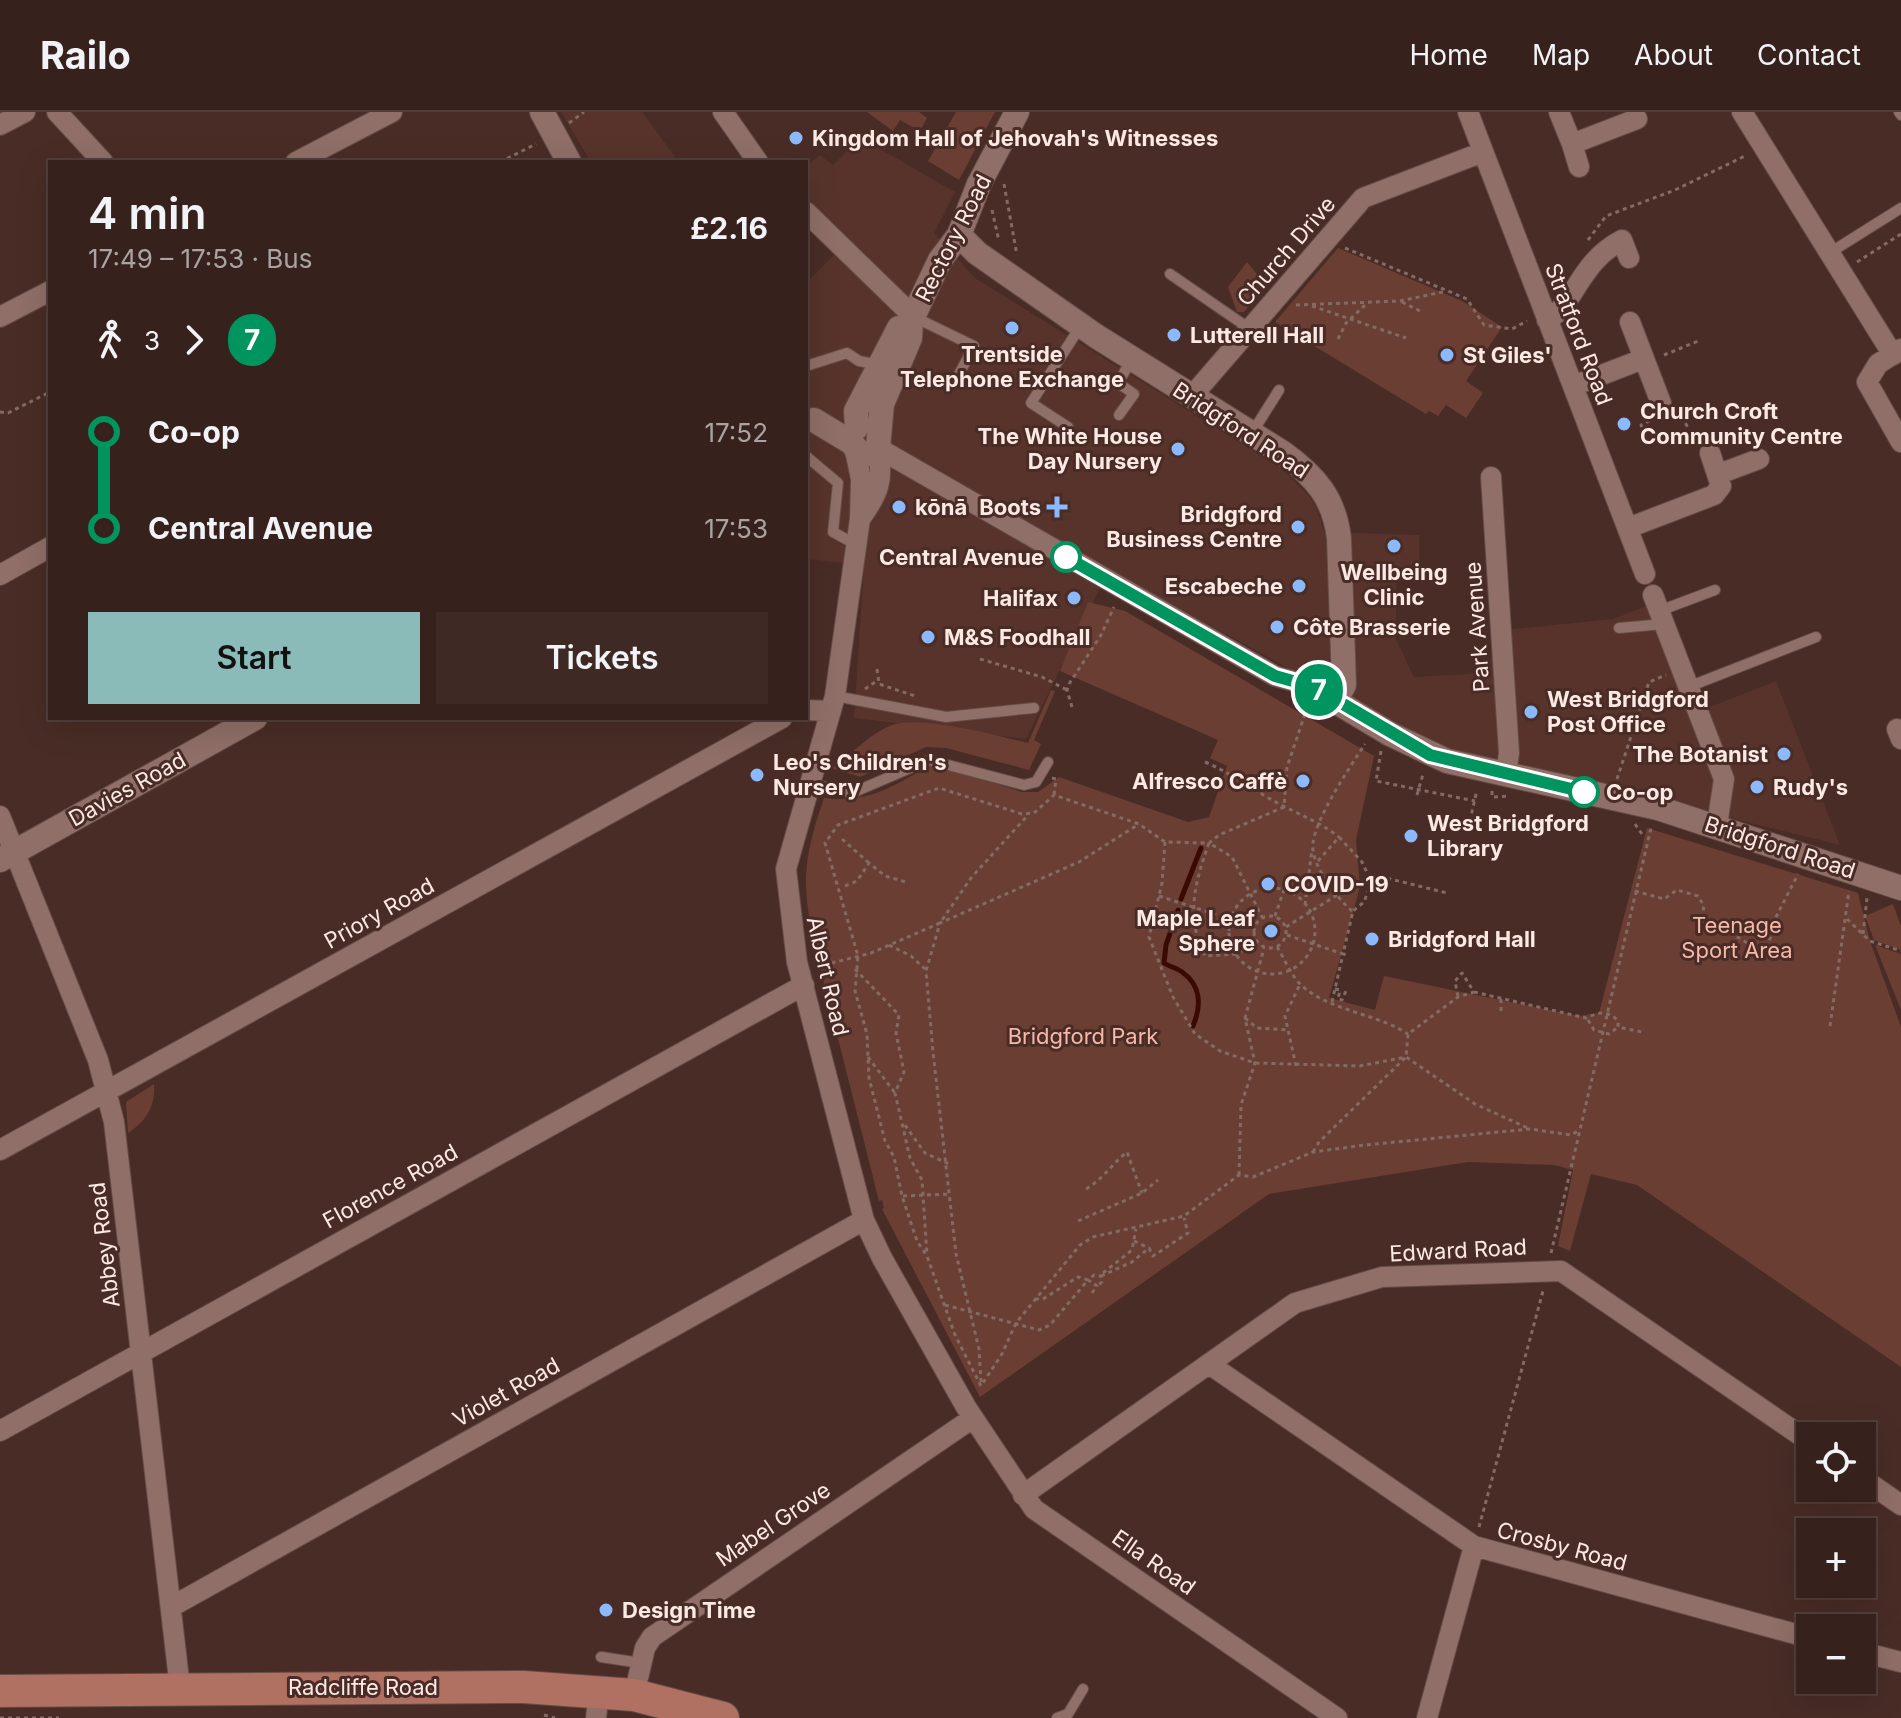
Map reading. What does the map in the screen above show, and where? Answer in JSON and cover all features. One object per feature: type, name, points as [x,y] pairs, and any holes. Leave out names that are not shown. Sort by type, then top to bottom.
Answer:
[{"type":"highway","name":"Radcliffe Road","points":[[0,1691],[524,1687],[598,1704],[634,1695],[723,1718]]},
{"type":"street","points":[[0,125],[25,112]]},
{"type":"street","points":[[57,112],[101,160]]},
{"type":"street","points":[[300,160],[392,112]]},
{"type":"street","points":[[542,112],[568,160]]},
{"type":"street","points":[[723,112],[757,160]]},
{"type":"street","name":"Rectory Road","points":[[865,440],[910,338],[912,319],[940,260],[959,235],[979,184],[1017,112]]},
{"type":"street","name":"Stratford Road","points":[[1468,112],[1645,574]]},
{"type":"street","points":[[1559,112],[1579,167]]},
{"type":"street","points":[[1742,112],[1897,352],[1869,375],[1869,390],[1901,442]]},
{"type":"street","points":[[1572,144],[1637,119]]},
{"type":"street","name":"Church Drive","points":[[1192,396],[1363,198],[1483,152]]},
{"type":"street","points":[[808,214],[912,319]]},
{"type":"street","name":"Bridgford Road","points":[[959,235],[977,253],[1081,326],[1252,434],[1315,479],[1329,496],[1336,515],[1344,685],[1335,701],[1430,755],[1658,808],[1901,888]]},
{"type":"street","points":[[1545,314],[1557,315],[1588,266],[1604,249],[1622,240],[1629,258]]},
{"type":"street","points":[[0,317],[48,292]]},
{"type":"street","name":"Rectory Road","points":[[865,440],[856,411],[899,327],[912,319]]},
{"type":"street","points":[[1630,322],[1666,410]]},
{"type":"street","points":[[1573,386],[1644,360]]},
{"type":"street","points":[[810,418],[865,440],[1275,676],[1314,687],[1335,701]]},
{"type":"street","name":"Albert Road","points":[[865,440],[881,465],[879,487],[860,519],[833,704],[786,869],[787,897],[804,985],[864,1220],[882,1258],[973,1418]]},
{"type":"street","points":[[1628,528],[1714,495],[1721,486],[1710,453]]},
{"type":"street","points":[[1719,474],[1759,459]]},
{"type":"street","name":"Park Avenue","points":[[1491,477],[1509,753],[1506,774]]},
{"type":"street","points":[[0,575],[48,548]]},
{"type":"street","points":[[1659,610],[1724,779],[1717,825]]},
{"type":"street","points":[[808,710],[833,704]]},
{"type":"street","name":"Davies Road","points":[[7,856],[251,720]]},
{"type":"street","name":"Priory Road","points":[[0,1150],[778,720]]},
{"type":"street","name":"Abbey Road","points":[[0,816],[7,856],[98,1060],[114,1122],[180,1688]]},
{"type":"street","name":"Florence Road","points":[[0,1431],[804,985]]},
{"type":"street","name":"Violet Road","points":[[171,1607],[864,1220]]},
{"type":"street","name":"Edward Road","points":[[1023,1495],[1295,1303],[1382,1277],[1554,1265],[1796,1432]]},
{"type":"street","name":"Crosby Road","points":[[1209,1364],[1474,1546],[1796,1634]]},
{"type":"street","name":"Ella Road","points":[[973,1418],[1034,1509],[1337,1718]]},
{"type":"street","name":"Mabel Grove","points":[[634,1695],[649,1642],[662,1629],[973,1418]]},
{"type":"street","points":[[1876,1488],[1901,1505]]},
{"type":"street","points":[[1427,1718],[1474,1546]]},
{"type":"street","points":[[1876,1656],[1901,1662]]},
{"type":"lane","points":[[1831,252],[1901,208]]},
{"type":"lane","points":[[1170,274],[1250,329]]},
{"type":"lane","points":[[912,319],[974,346],[958,376]]},
{"type":"lane","points":[[1068,427],[1031,403],[1081,326]]},
{"type":"lane","points":[[808,365],[847,353],[859,361],[879,365]]},
{"type":"lane","points":[[1119,415],[1134,394],[1118,383],[1132,359]]},
{"type":"lane","points":[[1252,434],[1279,390]]},
{"type":"lane","points":[[808,458],[838,483],[833,532],[857,545]]},
{"type":"lane","points":[[1619,628],[1715,590]]},
{"type":"lane","points":[[1685,678],[1816,637]]},
{"type":"lane","points":[[833,704],[946,717],[1034,708]]},
{"type":"lane","points":[[812,784],[852,793],[929,760],[1024,785],[1039,785],[1048,762]]},
{"type":"lane","points":[[601,1657],[641,1663]]},
{"type":"lane","points":[[1057,1718],[1068,1714],[1083,1689]]},
{"type":"path","points":[[504,160],[554,135]]},
{"type":"path","points":[[1587,242],[1606,216],[1675,190],[1763,145]]},
{"type":"path","points":[[1002,177],[1019,263]]},
{"type":"path","points":[[1843,271],[1901,234]]},
{"type":"path","points":[[1326,241],[1467,299],[1484,325],[1512,329],[1545,314]]},
{"type":"path","points":[[1269,307],[1367,304],[1447,291]]},
{"type":"path","points":[[1400,301],[1420,311]]},
{"type":"path","points":[[1338,339],[1350,318],[1367,304]]},
{"type":"path","points":[[1307,305],[1406,338]]},
{"type":"path","points":[[1644,360],[1701,340]]},
{"type":"path","points":[[0,412],[8,413],[48,393]]},
{"type":"path","points":[[1648,442],[1641,425],[1666,410],[1680,408],[1699,450],[1710,453]]},
{"type":"path","points":[[1072,707],[1067,690],[1081,662],[1101,635],[1118,600]]},
{"type":"path","points":[[980,659],[1042,677],[1067,690]]},
{"type":"path","points":[[877,669],[879,684],[922,698]]},
{"type":"path","points":[[1616,782],[1649,682],[1685,678]]},
{"type":"path","points":[[1284,807],[1287,767],[1305,714]]},
{"type":"path","points":[[1305,905],[1319,821],[1367,741]]},
{"type":"path","points":[[1384,744],[1376,781],[1417,792],[1475,801]]},
{"type":"path","points":[[1205,762],[1228,771],[1284,807],[1319,821],[1362,862],[1371,881]]},
{"type":"path","points":[[1417,792],[1421,782]]},
{"type":"path","points":[[1468,829],[1479,784]]},
{"type":"path","points":[[825,843],[838,825],[939,788],[1030,813]]},
{"type":"path","points":[[981,1386],[979,1349],[956,1254],[949,1164],[926,971],[940,923],[971,878],[1030,813],[1054,795],[1139,824],[1165,842],[1209,843],[1232,857],[1262,917]]},
{"type":"path","points":[[1257,942],[1236,954],[1205,956],[1194,930],[1196,879],[1209,843],[1219,835],[1284,807]]},
{"type":"path","points":[[1474,1546],[1554,1265],[1550,1258],[1578,1131],[1658,808]]},
{"type":"path","points":[[1631,821],[1642,834]]},
{"type":"path","points":[[823,965],[889,945],[1079,862],[1117,841],[1139,824]]},
{"type":"path","points":[[1318,861],[1339,837]]},
{"type":"path","points":[[842,839],[885,876],[906,882]]},
{"type":"path","points":[[1165,842],[1159,896],[1149,937],[1173,997],[1195,1034],[1220,1051],[1255,1063],[1360,1066],[1406,1057],[1483,1109],[1530,1129]]},
{"type":"path","points":[[817,843],[825,843]]},
{"type":"path","points":[[825,843],[858,956],[855,991],[867,1034],[867,1055],[876,1109],[885,1141],[894,1157],[902,1196],[917,1241],[981,1386]]},
{"type":"path","points":[[1313,844],[1318,861],[1337,895],[1353,911]]},
{"type":"path","points":[[845,886],[857,881],[869,863]]},
{"type":"path","points":[[1332,1002],[1341,990],[1353,911],[1364,902],[1374,875],[1447,893]]},
{"type":"path","points":[[1701,920],[1712,922],[1766,954],[1775,919],[1798,875]]},
{"type":"path","points":[[1268,888],[1284,890],[1311,912],[1315,928],[1314,944],[1292,970],[1275,974],[1257,972],[1236,954],[1229,931],[1231,920],[1235,909],[1252,893],[1268,888]]},
{"type":"path","points":[[1275,916],[1284,890]]},
{"type":"path","points":[[1635,891],[1664,899],[1677,890],[1698,896],[1704,906],[1698,931]]},
{"type":"path","points":[[1830,1026],[1850,890]]},
{"type":"path","points":[[1863,934],[1868,892]]},
{"type":"path","points":[[1286,927],[1337,895]]},
{"type":"path","points":[[1159,896],[1254,927]]},
{"type":"path","points":[[1275,916],[1286,927],[1287,935],[1277,947],[1264,948],[1257,942],[1254,927],[1262,917],[1275,916]]},
{"type":"path","points":[[1847,918],[1870,941],[1901,951]]},
{"type":"path","points":[[1287,935],[1346,954]]},
{"type":"path","points":[[889,945],[921,963],[926,971]]},
{"type":"path","points":[[1277,947],[1300,984],[1332,1002],[1408,1034]]},
{"type":"path","points":[[1239,1175],[1241,1105],[1255,1063],[1245,1018],[1264,948]]},
{"type":"path","points":[[855,969],[899,1015],[896,1033],[904,1072],[895,1093]]},
{"type":"path","points":[[1458,997],[1455,981],[1462,973],[1474,992]]},
{"type":"path","points":[[1296,1066],[1285,1016],[1300,984]]},
{"type":"path","points":[[1313,1152],[1319,1142],[1406,1057],[1408,1034],[1458,997],[1474,992],[1588,1018],[1597,1012],[1606,1013],[1618,1021],[1618,1027]]},
{"type":"path","points":[[1501,999],[1501,1011]]},
{"type":"path","points":[[1245,1018],[1257,1028],[1288,1030]]},
{"type":"path","points":[[1588,1018],[1588,1025],[1601,1033],[1609,1034],[1618,1027],[1642,1032]]},
{"type":"path","points":[[867,1055],[895,1093],[910,1158],[922,1180],[928,1261]]},
{"type":"path","points":[[904,1123],[925,1153],[949,1164]]},
{"type":"path","points":[[975,1390],[981,1386],[1002,1354],[1016,1323],[1080,1245],[1093,1237],[1184,1216],[1239,1175],[1253,1177],[1313,1152],[1530,1129],[1571,1135],[1578,1131]]},
{"type":"path","points":[[1086,1189],[1101,1180],[1111,1165],[1127,1152],[1142,1193]]},
{"type":"path","points":[[1078,1221],[1142,1193],[1158,1180]]},
{"type":"path","points":[[902,1196],[951,1194]]},
{"type":"path","points":[[1134,1241],[1149,1248],[1153,1256],[1188,1233],[1184,1218]]},
{"type":"path","points":[[1101,1276],[1125,1258],[1136,1229]]},
{"type":"path","points":[[943,1305],[1039,1330],[1050,1325],[1088,1280],[1132,1262],[1149,1248]]},
{"type":"path","points":[[1092,1293],[1102,1282],[1101,1276]]},
{"type":"path","points":[[1035,1299],[1043,1299],[1078,1277],[1097,1286]]},
{"type":"path","points":[[1041,1281],[1047,1286]]},
{"type":"path","points":[[1022,1308],[1027,1311]]},
{"type":"path","points":[[0,1718],[59,1718]]},
{"type":"shaded area","points":[[561,112],[642,112],[678,160],[590,160]]},
{"type":"shaded area","points":[[875,146],[955,192],[934,233],[975,278],[1281,468],[1317,508],[1324,532],[1419,535],[1419,572],[1396,573],[1396,639],[1414,677],[1483,673],[1504,630],[1613,619],[1649,605],[1692,714],[1776,681],[1840,845],[1425,743],[1109,570],[1026,739],[854,718],[864,565],[808,559],[808,281],[834,255],[808,228],[808,165],[820,155],[833,165],[850,148]]},
{"type":"green space","points":[[867,112],[919,112],[927,118],[920,131],[900,120],[893,131]]},
{"type":"green space","points":[[956,112],[995,112],[959,180],[928,161]]},
{"type":"green space","points":[[1338,248],[1462,301],[1502,327],[1466,381],[1483,393],[1466,418],[1446,405],[1438,416],[1429,411],[1426,414],[1275,322]]},
{"type":"green space","points":[[1247,262],[1261,279],[1256,298],[1244,312],[1237,312],[1228,287]]},
{"type":"green space","name":"Bridgford Park","points":[[1088,602],[1125,611],[1374,756],[1356,840],[1360,887],[1329,998],[1375,1010],[1384,976],[1578,1016],[1599,1013],[1647,828],[1858,893],[1870,941],[1901,1027],[1901,1367],[1637,1185],[1591,1174],[1570,1251],[1558,1246],[1573,1170],[1554,1165],[1468,1162],[1269,1194],[980,1397],[882,1209],[882,1200],[879,1201],[820,967],[824,965],[822,951],[817,954],[812,931],[806,893],[808,858],[824,798],[869,795],[893,786],[932,764],[1022,792],[1038,792],[1059,777],[1188,822],[1209,817],[1227,766],[1210,758],[1218,740],[1060,671]]},
{"type":"green space","points":[[1051,690],[1055,691],[1034,740],[1041,744],[1029,770],[946,748],[926,747],[860,777],[832,768],[875,734],[892,725],[905,723],[960,728],[1028,743]]},
{"type":"green space","points":[[1893,904],[1901,926],[1901,950],[1874,940],[1865,916]]},
{"type":"green space","points":[[1875,945],[1901,954],[1901,1010]]},
{"type":"green space","points":[[154,1084],[148,1112],[140,1124],[128,1133],[126,1102]]},
{"type":"waterway","points":[[1181,899],[1201,848]]},
{"type":"waterway","points":[[1178,910],[1166,945],[1164,963],[1182,972],[1196,990],[1198,1004],[1193,1026]]},
{"type":"bus line","name":"7","points":[[1066,557],[1275,676],[1314,687],[1430,755],[1584,792]]},
{"type":"place","name":"Kingdom Hall of Jehovah's Witnesses","points":[[796,138]]},
{"type":"place","name":"Trentside Telephone Exchange","points":[[1012,328]]},
{"type":"place","name":"Lutterell Hall","points":[[1174,335]]},
{"type":"place","name":"St Giles'","points":[[1447,355]]},
{"type":"place","name":"Church Croft Community Centre","points":[[1624,424]]},
{"type":"place","name":"The White House Day Nursery","points":[[1178,449]]},
{"type":"place","name":"kōnā","points":[[899,507]]},
{"type":"place","name":"Boots","points":[[1057,507]]},
{"type":"place","name":"Bridgford Business Centre","points":[[1298,527]]},
{"type":"place","name":"Wellbeing Clinic","points":[[1394,546]]},
{"type":"place","name":"Central Avenue","points":[[1066,557]]},
{"type":"place","name":"Escabeche","points":[[1299,586]]},
{"type":"place","name":"Halifax","points":[[1074,598]]},
{"type":"place","name":"Côte Brasserie","points":[[1277,627]]},
{"type":"place","name":"M&S Foodhall","points":[[928,637]]},
{"type":"place","name":"West Bridgford Post Office","points":[[1531,712]]},
{"type":"place","name":"The Botanist","points":[[1784,754]]},
{"type":"place","name":"Leo's Children's Nursery","points":[[757,775]]},
{"type":"place","name":"Alfresco Caffè","points":[[1303,781]]},
{"type":"place","name":"Rudy's","points":[[1757,787]]},
{"type":"place","name":"Co-op","points":[[1584,792]]},
{"type":"place","name":"West Bridgford Library","points":[[1411,836]]},
{"type":"place","name":"COVID-19","points":[[1268,884]]},
{"type":"place","name":"Maple Leaf Sphere","points":[[1271,931]]},
{"type":"place","name":"Bridgford Hall","points":[[1372,939]]},
{"type":"place","name":"Design Time","points":[[606,1610]]},
{"type":"park label","name":"Teenage Sport Area","points":[[1737,938]]}]
